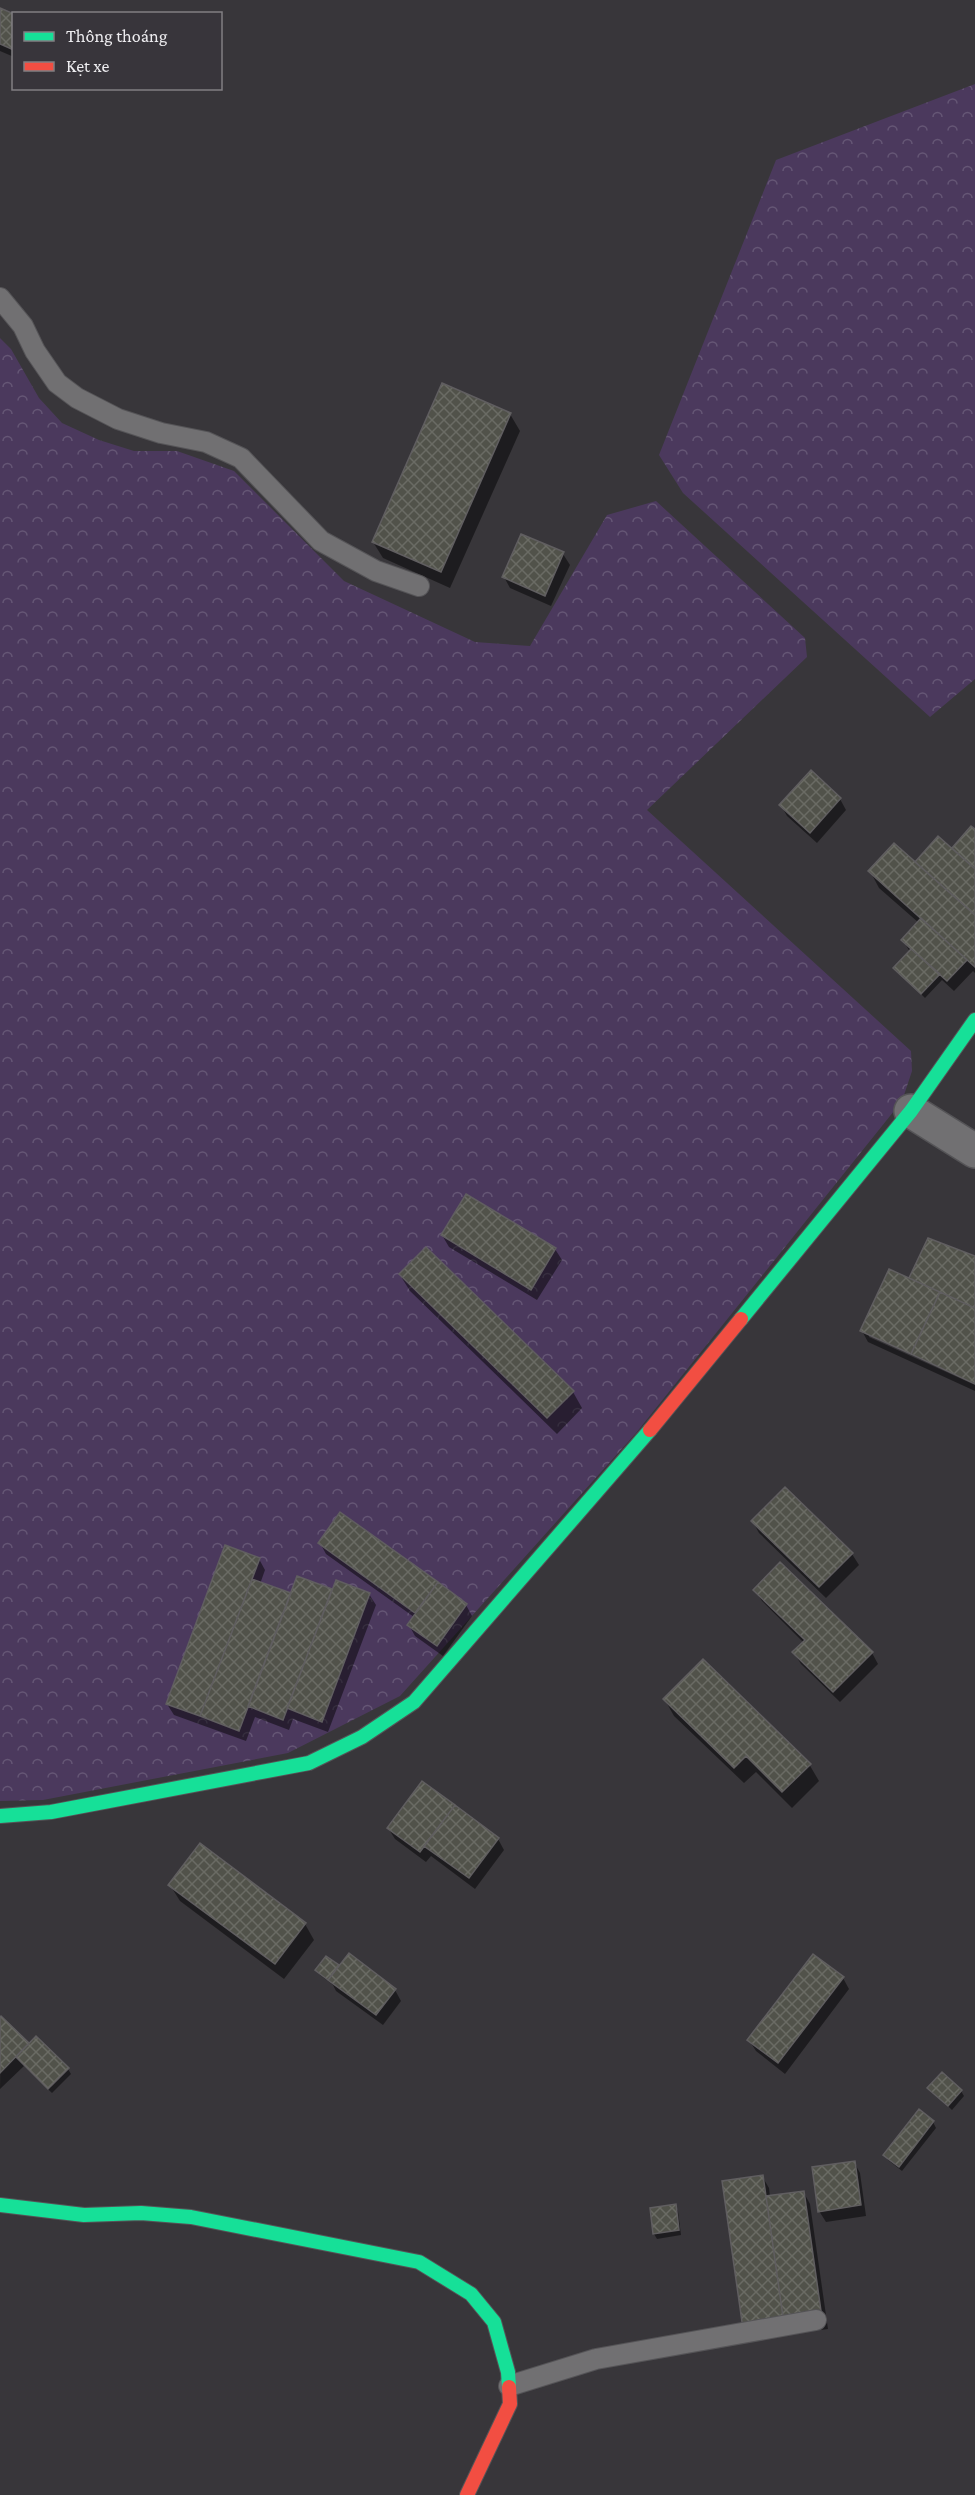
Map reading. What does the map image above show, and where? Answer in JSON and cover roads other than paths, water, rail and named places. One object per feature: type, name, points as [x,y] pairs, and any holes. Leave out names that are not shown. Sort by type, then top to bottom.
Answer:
[{"type":"street","points":[[0,1816],[51,1812],[309,1763],[362,1737],[414,1702],[644,1438],[911,1111],[975,1020]]},
{"type":"street","points":[[911,1111],[975,1151]]},
{"type":"street","points":[[0,2205],[84,2215],[141,2213],[191,2217],[419,2262],[471,2294],[494,2322],[508,2372],[510,2404],[467,2495]]},
{"type":"lane","points":[[0,298],[23,326],[35,351],[57,383],[77,398],[118,419],[161,433],[206,442],[241,458],[321,541],[376,571],[419,586]]},
{"type":"lane","points":[[509,2386],[596,2359],[816,2320]]}]
